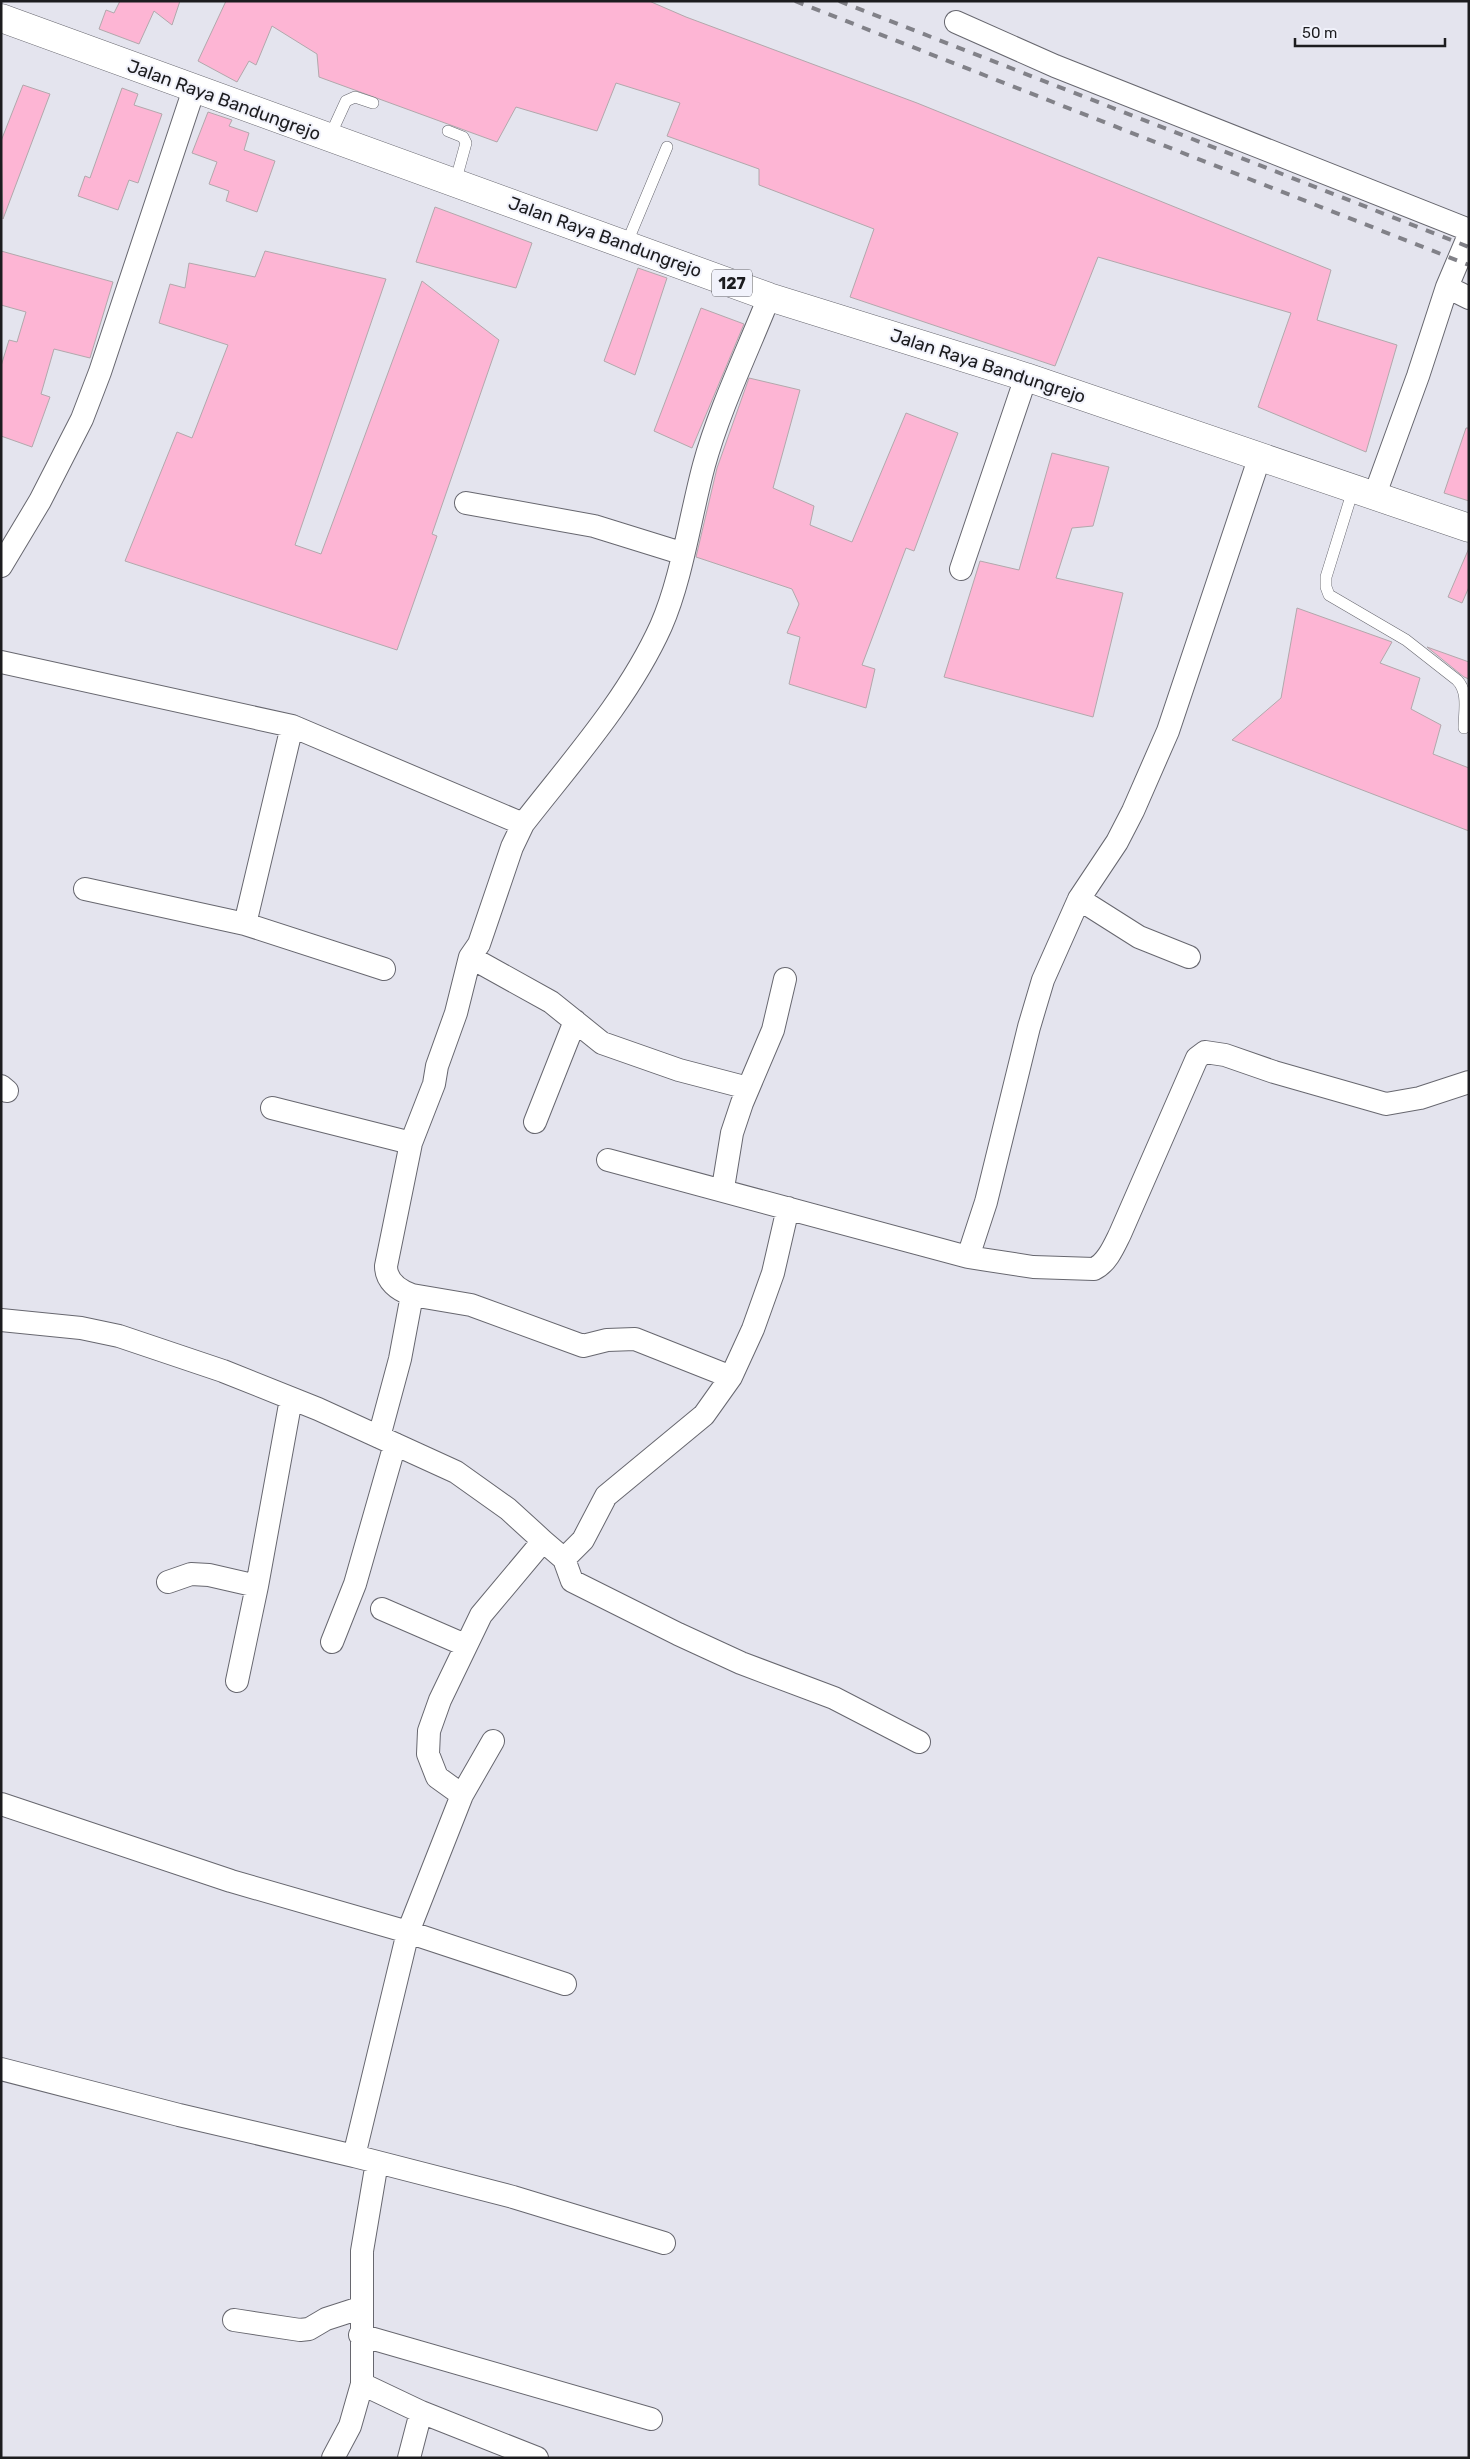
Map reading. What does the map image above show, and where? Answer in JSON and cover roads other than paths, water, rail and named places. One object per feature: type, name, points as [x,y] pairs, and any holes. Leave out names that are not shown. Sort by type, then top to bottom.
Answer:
[{"type":"main road","name":"Jalan Raya Bandungrejo","points":[[1,18],[769,296],[1026,377],[1469,528]]},
{"type":"street","points":[[956,22],[1055,66],[1469,230]]},
{"type":"street","points":[[1,566],[40,501],[82,419],[100,372],[194,89]]},
{"type":"street","points":[[1363,493],[1418,376],[1446,287],[1469,235]]},
{"type":"street","points":[[1446,287],[1469,298]]},
{"type":"street","points":[[731,1378],[635,1338],[620,1338],[583,1346],[471,1305],[412,1295],[401,1291],[386,1274],[411,1143],[434,1084],[456,1013],[470,957],[479,944],[512,847],[523,824],[624,691],[646,657],[661,624],[682,553],[707,455],[769,296]]},
{"type":"street","points":[[962,569],[1026,377]]},
{"type":"street","points":[[968,1257],[986,1202],[1029,1027],[1043,980],[1080,899],[1117,842],[1165,738],[1260,456]]},
{"type":"street","points":[[466,502],[594,526],[682,553]]},
{"type":"street","points":[[1,662],[292,726],[523,824]]},
{"type":"street","points":[[245,924],[292,726]]},
{"type":"street","points":[[85,889],[245,924],[384,969]]},
{"type":"street","points":[[1080,899],[1139,937],[1189,957]]},
{"type":"street","points":[[470,957],[551,1002],[602,1043],[679,1070],[748,1088]]},
{"type":"street","points":[[717,1188],[724,1182],[732,1132],[748,1088],[773,1030],[785,979]]},
{"type":"street","points":[[534,1122],[575,1021]]},
{"type":"street","points":[[608,1160],[968,1257],[1033,1267],[1094,1269],[1098,1267],[1110,1252],[1120,1234],[1197,1058],[1205,1052],[1226,1055],[1274,1072],[1386,1104],[1420,1098],[1469,1082]]},
{"type":"street","points":[[272,1108],[411,1143]]},
{"type":"street","points":[[564,1560],[583,1540],[606,1496],[704,1415],[731,1378],[753,1328],[773,1273],[788,1208]]},
{"type":"street","points":[[332,1642],[355,1584],[387,1440],[412,1295]]},
{"type":"street","points":[[1,1320],[81,1328],[119,1336],[223,1372],[387,1440],[456,1472],[508,1509],[564,1560],[572,1581],[603,1598],[741,1663],[834,1698],[919,1742]]},
{"type":"street","points":[[237,1681],[257,1586],[291,1399]]},
{"type":"street","points":[[462,1796],[438,1777],[428,1754],[430,1731],[440,1700],[481,1615],[543,1541]]},
{"type":"street","points":[[168,1582],[191,1574],[209,1575],[257,1586]]},
{"type":"street","points":[[382,1609],[465,1645]]},
{"type":"street","points":[[354,2156],[408,1932],[462,1796],[493,1741]]},
{"type":"street","points":[[1,1804],[231,1881],[408,1932],[565,1984]]},
{"type":"street","points":[[1,2068],[180,2115],[354,2156],[513,2197],[664,2243]]},
{"type":"street","points":[[332,2458],[350,2426],[362,2384],[360,2308],[362,2251],[377,2162]]},
{"type":"street","points":[[234,2320],[300,2330],[309,2329],[326,2319],[360,2308]]},
{"type":"street","points":[[360,2334],[651,2419]]},
{"type":"street","points":[[362,2384],[422,2412],[537,2458]]},
{"type":"street","points":[[409,2458],[422,2412]]},
{"type":"lane","points":[[329,138],[346,101],[355,97],[373,103]]},
{"type":"lane","points":[[448,132],[463,137],[466,143],[455,183]]},
{"type":"lane","points":[[626,245],[667,147]]},
{"type":"lane","points":[[1363,493],[1326,577],[1326,587],[1329,595],[1406,640],[1457,680],[1465,694],[1464,728]]},
{"type":"railway","points":[[795,1],[1469,265]]},
{"type":"railway","points":[[839,1],[1469,247]]}]
